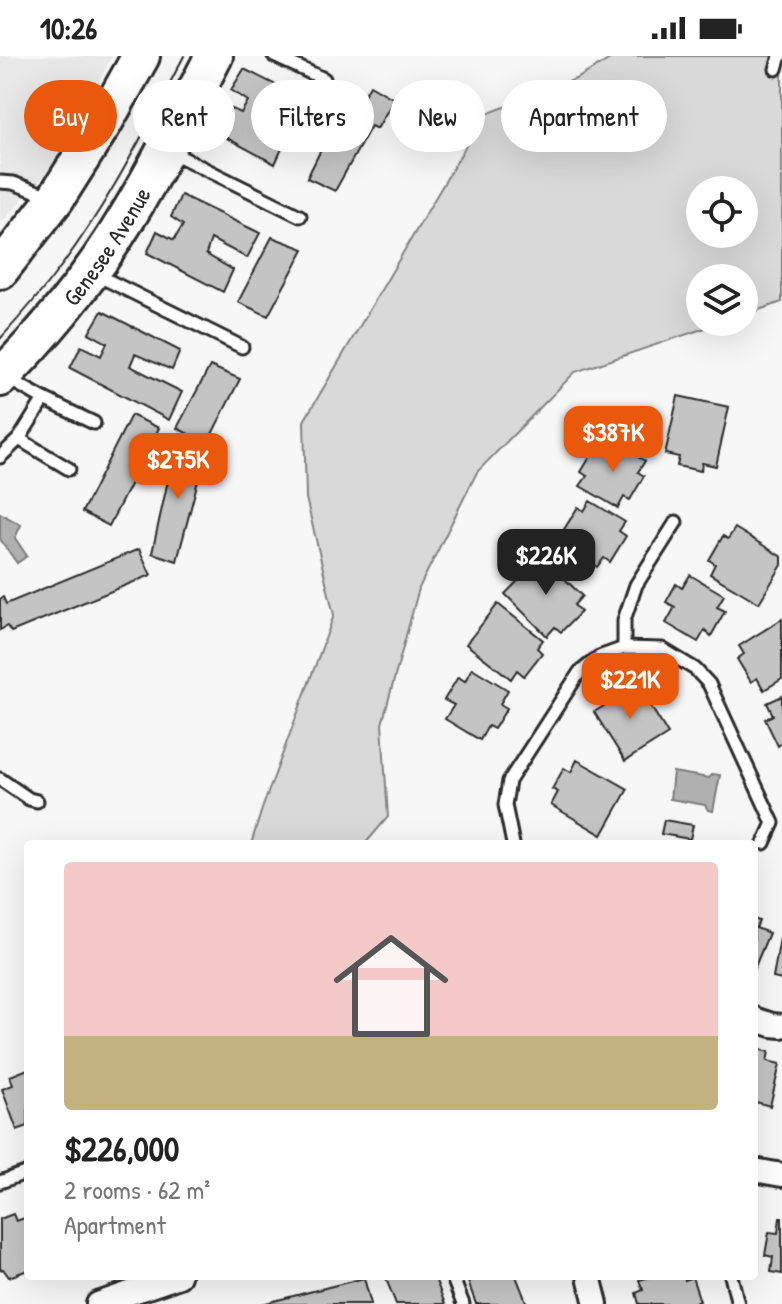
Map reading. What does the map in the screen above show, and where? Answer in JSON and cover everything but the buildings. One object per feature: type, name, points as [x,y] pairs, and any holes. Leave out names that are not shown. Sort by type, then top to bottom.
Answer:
[{"type":"main road","points":[[0,270],[56,198],[141,56]]},
{"type":"main road","name":"Genesee Avenue","points":[[201,80],[214,56]]},
{"type":"main road","name":"Genesee Avenue","points":[[1,376],[91,272],[135,205],[163,152]]},
{"type":"street","points":[[758,1020],[782,1026]]},
{"type":"street","points":[[758,1171],[782,1175]]},
{"type":"street","points":[[98,1304],[140,1297],[172,1280]]},
{"type":"street","points":[[590,1280],[596,1304]]},
{"type":"lane","points":[[274,56],[324,79]]},
{"type":"lane","points":[[776,69],[780,56]]},
{"type":"lane","points":[[171,152],[300,216]]},
{"type":"lane","points":[[0,182],[13,183],[56,198]]},
{"type":"lane","points":[[91,272],[242,347]]},
{"type":"lane","points":[[1,376],[94,423]]},
{"type":"lane","points":[[0,457],[19,439],[44,399]]},
{"type":"lane","points":[[19,439],[69,469]]},
{"type":"lane","points":[[624,648],[624,620],[636,585],[676,522]]},
{"type":"lane","points":[[512,840],[505,805],[509,781],[579,673],[599,657],[624,648],[662,649],[695,669],[709,684],[773,823],[764,843]]},
{"type":"lane","points":[[0,779],[37,801]]},
{"type":"lane","points":[[0,1182],[24,1173]]},
{"type":"lane","points":[[454,1280],[463,1304]]},
{"type":"lane","points":[[732,1280],[738,1304]]},
{"type":"shaded area","points":[[0,56],[112,56],[100,80],[24,80],[24,152],[61,152],[44,176],[0,224]]},
{"type":"shaded area","points":[[615,56],[782,56],[782,302],[758,310],[758,264],[686,264],[686,334],[575,372],[477,472],[419,588],[382,724],[388,817],[368,840],[252,840],[334,615],[306,498],[304,421],[462,152],[485,152],[485,115],[501,108],[501,152],[667,152],[667,80],[573,80]]},
{"type":"shaded area","points":[[0,513],[21,525],[15,538],[27,556],[17,563],[0,539]]},
{"type":"shaded area","points":[[673,772],[709,778],[713,774],[720,775],[713,811],[705,805],[670,799]]},
{"type":"tram line","points":[[0,339],[46,286],[89,226],[184,56]]}]
